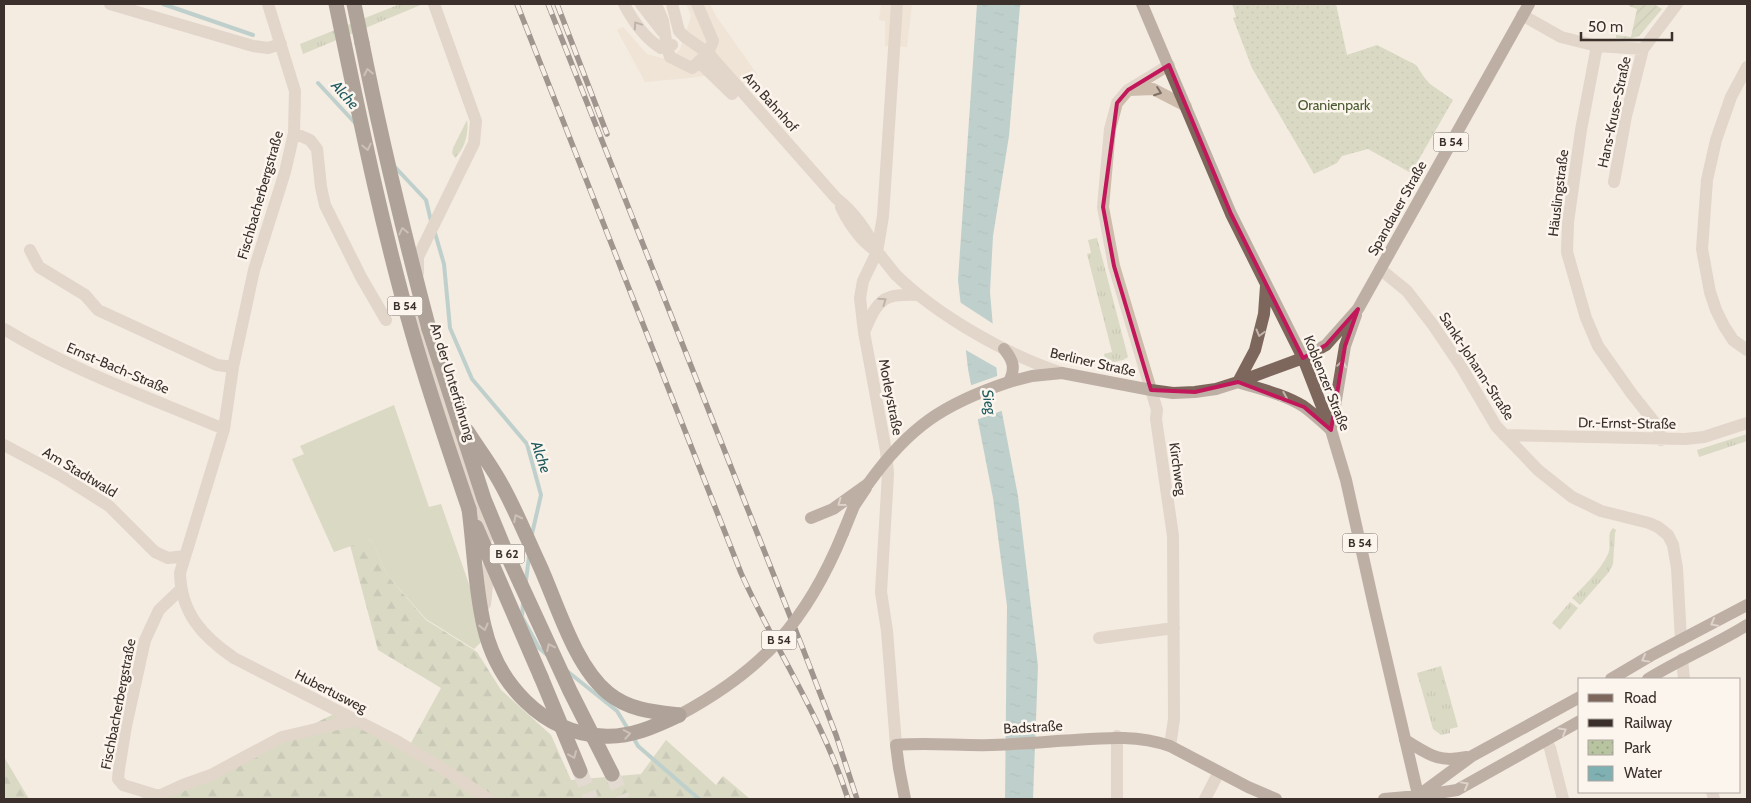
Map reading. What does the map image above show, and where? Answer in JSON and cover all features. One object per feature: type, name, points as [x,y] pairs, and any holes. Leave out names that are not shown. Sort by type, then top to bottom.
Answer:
[{"type":"highway","points":[[330,4],[342,32]]},
{"type":"highway","name":"B 54","points":[[336,4],[386,231],[412,330],[439,420],[470,509],[484,626],[495,661],[505,678],[528,704],[556,723],[587,734],[604,736],[637,732],[657,726],[679,715]]},
{"type":"highway","name":"B 54","points":[[354,4],[378,125],[405,237],[429,329],[455,412],[496,476],[537,560],[583,663],[598,683],[620,701],[634,708],[650,712],[679,715]]},
{"type":"highway","points":[[360,4],[362,43]]},
{"type":"highway","name":"B 62","points":[[455,412],[484,499],[505,550],[570,691],[612,774]]},
{"type":"highway","name":"B 62","points":[[470,509],[580,771]]},
{"type":"main road","name":"Koblenzer Straße","points":[[1142,4],[1231,214],[1303,358],[1331,430],[1346,480],[1417,799]]},
{"type":"main road","name":"Spandauer Straße","points":[[1303,358],[1326,345],[1358,309],[1529,4]]},
{"type":"main road","points":[[1266,285],[1264,314],[1256,350],[1238,382],[1276,393],[1291,400],[1304,407],[1331,430]]},
{"type":"main road","name":"B 54","points":[[1331,430],[1345,346],[1358,309]]},
{"type":"main road","points":[[1004,349],[1014,369],[1009,382]]},
{"type":"main road","name":"Berliner Straße","points":[[1062,373],[1151,390],[1173,393],[1195,392],[1216,389],[1303,358]]},
{"type":"main road","name":"B 54","points":[[679,715],[733,683],[757,663],[794,622],[816,590],[831,562],[854,506],[883,463],[900,444],[932,417],[985,389],[1032,376],[1062,373]]},
{"type":"main road","points":[[811,518],[833,509],[868,484]]},
{"type":"main road","points":[[1613,678],[1747,605]]},
{"type":"main road","points":[[1650,678],[1682,659],[1725,639],[1747,625]]},
{"type":"main road","points":[[1681,640],[1682,659]]},
{"type":"main road","points":[[1417,799],[1472,756],[1578,698]]},
{"type":"main road","points":[[1536,722],[1546,741]]},
{"type":"main road","points":[[1384,799],[1417,799],[1457,790],[1578,722]]},
{"type":"main road","name":"Badstraße","points":[[896,745],[919,743],[946,746],[990,745],[1117,736],[1170,746]]},
{"type":"main road","points":[[1405,740],[1436,758],[1456,760],[1472,756]]},
{"type":"main road","name":"Morleystraße","points":[[896,745],[905,799]]},
{"type":"main road","points":[[1170,746],[1276,799]]},
{"type":"street","points":[[110,4],[253,46],[268,48],[281,44]]},
{"type":"street","name":"Fischbacherbergstraße","points":[[268,4],[295,91],[294,133],[285,172],[254,270],[234,367],[224,430],[180,573],[181,589],[159,610],[145,640],[126,726],[118,779],[123,785],[159,796],[182,785],[211,775],[282,737],[355,720]]},
{"type":"street","name":"An der Unterführung","points":[[434,4],[476,121],[476,132],[474,143],[418,257],[418,318],[491,550],[485,604]]},
{"type":"street","name":"Am Bahnhof","points":[[624,4],[641,31],[653,43],[662,48],[668,36],[684,37],[833,195],[862,240],[877,252]]},
{"type":"street","points":[[641,4],[668,36]]},
{"type":"street","points":[[656,4],[668,36]]},
{"type":"street","points":[[672,4],[668,36],[670,57],[692,68],[704,58],[713,41],[697,4]]},
{"type":"street","name":"Morleystraße","points":[[896,745],[882,592],[888,474],[886,451],[864,332],[860,298],[864,280],[877,252],[882,216],[897,4]]},
{"type":"street","name":"Hans-Kruse-Straße","points":[[1614,182],[1626,116],[1643,49],[1676,4]]},
{"type":"street","name":"Hans-Kruse-Straße","points":[[1522,15],[1562,37],[1597,46],[1643,49]]},
{"type":"street","name":"Häuslingstraße","points":[[1597,46],[1581,130],[1568,222],[1567,252],[1584,310],[1598,346],[1659,428],[1661,440]]},
{"type":"street","points":[[704,58],[732,94]]},
{"type":"street","name":"Kirchweg","points":[[1169,65],[1128,90],[1116,103],[1110,129],[1102,207],[1114,266],[1157,410],[1156,419],[1173,536],[1174,719],[1170,746]]},
{"type":"street","points":[[1747,67],[1731,97],[1716,140],[1707,180],[1702,249],[1710,292],[1716,310],[1733,340],[1747,350]]},
{"type":"street","points":[[1128,90],[1153,90],[1186,106]]},
{"type":"street","points":[[294,133],[310,140],[317,149],[325,205],[361,277],[386,320]]},
{"type":"street","points":[[30,250],[40,267],[84,295],[98,310],[217,365],[234,367]]},
{"type":"street","name":"Berliner Straße","points":[[877,252],[896,274],[953,319],[1032,363],[1062,373]]},
{"type":"street","name":"Sankt-Johann-Straße","points":[[1380,269],[1407,291],[1462,368],[1491,418],[1504,435],[1538,470],[1572,497],[1602,511],[1649,523],[1668,535],[1673,545],[1677,568],[1681,640]]},
{"type":"street","points":[[864,332],[872,311],[880,302],[898,294],[919,294]]},
{"type":"street","name":"Ernst-Bach-Straße","points":[[4,329],[37,349],[224,430]]},
{"type":"street","name":"Dr.-Ernst-Straße","points":[[1504,435],[1661,440],[1704,437],[1747,423]]},
{"type":"street","name":"Am Stadtwald","points":[[4,446],[60,475],[110,506],[155,552],[168,558],[185,556]]},
{"type":"street","name":"Hubertusweg","points":[[181,589],[188,610],[200,630],[217,647],[234,658],[397,741],[488,799]]},
{"type":"street","points":[[1099,638],[1174,628]]},
{"type":"street","points":[[1682,659],[1684,678]]},
{"type":"street","points":[[1117,736],[1117,799]]},
{"type":"street","points":[[1546,741],[1550,748],[1563,799]]},
{"type":"street","points":[[1205,799],[1220,772]]},
{"type":"highlighted area","points":[[1169,65],[1231,214],[1303,358],[1326,345],[1358,309],[1345,346],[1331,430],[1304,407],[1238,382],[1195,392],[1151,390],[1114,266],[1103,207],[1117,103],[1128,90]]},
{"type":"green space","points":[[400,4],[423,4],[303,54],[300,44]]},
{"type":"green space","name":"Oranienpark","points":[[1232,4],[1336,4],[1347,55],[1377,45],[1416,65],[1430,84],[1453,100],[1411,173],[1368,149],[1342,156],[1337,163],[1314,174],[1252,68],[1233,18],[1236,17]]},
{"type":"green space","points":[[1629,4],[1654,4],[1662,9],[1639,36],[1630,39],[1616,38],[1616,35],[1631,37],[1637,9],[1629,6]]},
{"type":"green space","points":[[467,120],[466,140],[455,158],[452,153],[453,148]]},
{"type":"green space","points":[[1097,238],[1128,357],[1106,364],[1104,354],[1112,352],[1087,254],[1091,253],[1088,240]]},
{"type":"green space","points":[[394,405],[429,507],[441,504],[471,590],[483,640],[474,649],[426,619],[387,575],[371,539],[334,552],[292,459],[304,454],[300,446]]},
{"type":"green space","points":[[1747,434],[1747,441],[1699,457],[1697,450]]},
{"type":"green space","points":[[1613,528],[1616,530],[1613,564],[1609,572],[1580,605],[1572,598],[1592,578],[1605,560],[1609,551],[1610,533]]},
{"type":"green space","points":[[371,539],[387,575],[426,620],[477,652],[501,690],[551,735],[571,780],[641,774],[666,740],[716,785],[723,776],[750,799],[136,799],[177,790],[334,714],[409,750],[441,688],[378,650],[350,545]]},
{"type":"green space","points":[[1570,602],[1578,608],[1560,630],[1552,623]]},
{"type":"green space","points":[[1441,666],[1458,727],[1450,729],[1450,733],[1441,735],[1433,729],[1417,673]]},
{"type":"green space","points":[[4,757],[29,799],[4,799]]},
{"type":"shaded area","points":[[686,4],[710,4],[716,16],[757,74],[739,89],[710,75],[645,82],[617,30],[623,27],[647,54],[666,59],[679,51],[685,37],[691,15]]},
{"type":"shaded area","points":[[881,4],[912,4],[907,47],[885,46],[885,21],[879,20]]},
{"type":"water","name":"Sieg","points":[[977,4],[1022,4],[1020,6],[1009,136],[993,236],[990,292],[999,397],[1018,496],[1038,666],[1033,799],[1005,799],[1007,606],[993,498],[968,369],[958,280]]},
{"type":"pier","points":[[958,301],[995,325],[999,369],[964,349]]},
{"type":"pier","points":[[1000,375],[1004,410],[976,420],[969,386]]},
{"type":"waterway","name":"Alche","points":[[163,4],[253,35]]},
{"type":"waterway","name":"Alche","points":[[318,83],[356,124]]},
{"type":"waterway","name":"Alche","points":[[394,166],[426,200],[431,221]]},
{"type":"waterway","name":"Alche","points":[[435,233],[444,264],[450,328],[472,379],[527,444],[541,495],[532,534]]},
{"type":"waterway","name":"Alche","points":[[526,581],[529,556]]},
{"type":"waterway","name":"Alche","points":[[523,603],[522,617],[539,648],[546,654]]},
{"type":"waterway","name":"Alche","points":[[567,671],[617,711],[628,729]]},
{"type":"waterway","name":"Alche","points":[[633,737],[638,746],[699,799]]},
{"type":"tunnel","points":[[580,771],[591,799]]},
{"type":"tunnel","points":[[612,774],[623,799]]},
{"type":"railway","points":[[517,4],[741,573],[826,741],[848,799]]},
{"type":"railway","points":[[548,4],[803,649],[836,735],[857,799]]},
{"type":"railway","points":[[557,4],[607,134]]}]
